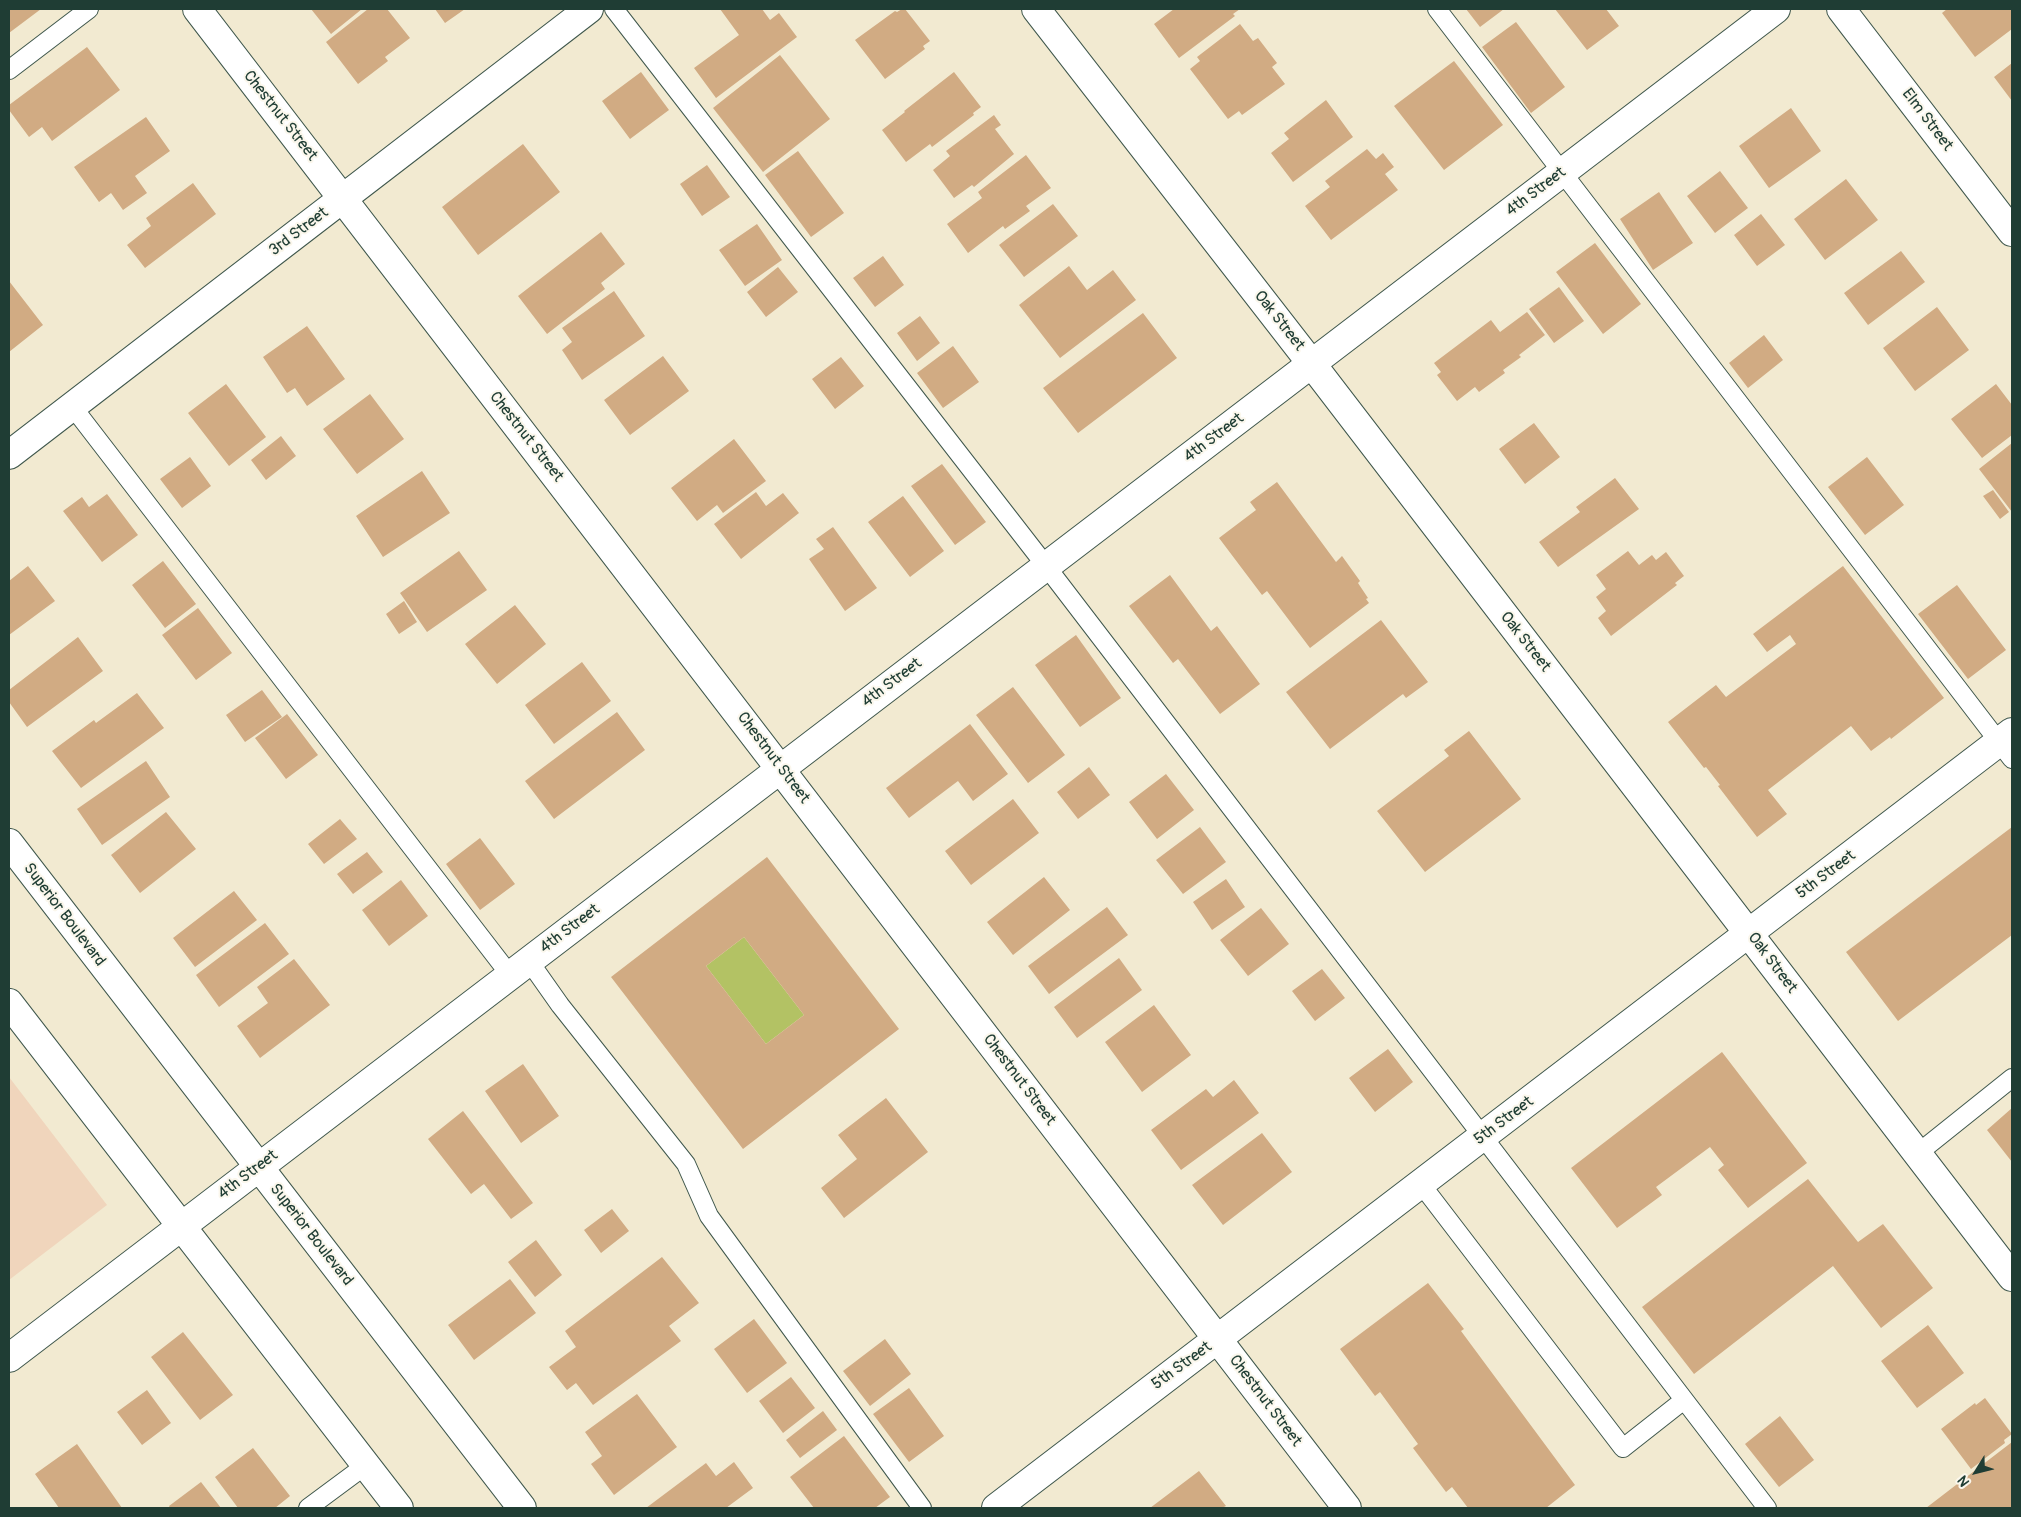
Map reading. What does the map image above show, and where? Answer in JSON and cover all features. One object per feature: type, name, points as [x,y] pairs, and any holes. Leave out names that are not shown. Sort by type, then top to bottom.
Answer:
[{"type":"street","name":"Chestnut Street","points":[[198,9],[1347,1508]]},
{"type":"street","name":"3rd Street","points":[[9,455],[589,9]]},
{"type":"street","name":"Oak Street","points":[[1036,9],[1311,363],[2012,1277]]},
{"type":"street","name":"4th Street","points":[[9,1358],[1776,9]]},
{"type":"street","name":"Elm Street","points":[[1841,9],[2012,232]]},
{"type":"street","name":"5th Street","points":[[996,1508],[1749,933],[2008,745]]},
{"type":"street","name":"Superior Boulevard","points":[[9,843],[522,1508]]},
{"type":"street","points":[[9,1004],[399,1508]]},
{"type":"lane","points":[[9,70],[89,9]]},
{"type":"lane","points":[[614,9],[1046,566],[1767,1508]]},
{"type":"lane","points":[[1437,9],[2008,745]]},
{"type":"lane","points":[[72,406],[520,968],[560,1005],[686,1164],[709,1216],[922,1508]]},
{"type":"lane","points":[[1917,1154],[2012,1078]]},
{"type":"lane","points":[[1421,1184],[1623,1448],[1684,1400]]},
{"type":"lane","points":[[308,1508],[366,1465]]},
{"type":"shaded area","points":[[9,1077],[107,1205],[9,1280]]},
{"type":"green space","points":[[744,937],[804,1015],[766,1044],[706,966]]},
{"type":"building","points":[[9,9],[41,9],[9,33]]},
{"type":"building","points":[[311,9],[362,9],[331,34]]},
{"type":"building","points":[[368,9],[387,9],[410,38],[385,57],[388,61],[358,84],[326,42]]},
{"type":"building","points":[[435,9],[465,9],[445,23]]},
{"type":"building","points":[[720,9],[762,9],[770,20],[779,13],[797,37],[716,98],[694,68],[739,35]]},
{"type":"building","points":[[905,9],[930,41],[923,46],[925,49],[885,79],[855,40],[895,11],[897,12]]},
{"type":"building","points":[[1174,9],[1240,9],[1233,14],[1235,16],[1179,58],[1154,24]]},
{"type":"building","points":[[1466,9],[1504,9],[1480,27]]},
{"type":"building","points":[[1555,9],[1606,9],[1619,26],[1587,50]]},
{"type":"building","points":[[1947,9],[2012,9],[2012,29],[1975,57],[1942,13]]},
{"type":"building","points":[[1516,22],[1565,87],[1531,113],[1482,47]]},
{"type":"building","points":[[1240,24],[1253,41],[1258,38],[1277,63],[1272,67],[1285,84],[1242,115],[1239,111],[1228,119],[1190,69],[1200,61],[1197,57]]},
{"type":"building","points":[[87,47],[120,90],[52,141],[42,127],[29,137],[9,110],[9,105]]},
{"type":"building","points":[[780,55],[830,119],[763,172],[713,108]]},
{"type":"building","points":[[1454,61],[1503,125],[1444,170],[1394,106]]},
{"type":"building","points":[[2012,63],[2012,101],[1994,77]]},
{"type":"building","points":[[641,72],[669,110],[630,139],[602,101]]},
{"type":"building","points":[[954,72],[981,107],[973,113],[974,115],[932,147],[930,144],[906,162],[882,130]]},
{"type":"building","points":[[1326,100],[1353,137],[1293,182],[1271,153],[1289,139],[1284,133]]},
{"type":"building","points":[[1791,108],[1821,151],[1769,188],[1739,146]]},
{"type":"building","points":[[994,115],[1001,125],[995,129],[1014,154],[974,187],[972,185],[954,198],[933,170],[950,156],[946,151]]},
{"type":"building","points":[[146,117],[170,151],[135,176],[147,193],[123,210],[111,193],[99,202],[74,167]]},
{"type":"building","points":[[523,144],[560,192],[478,255],[442,207]]},
{"type":"building","points":[[1367,149],[1376,159],[1383,153],[1394,167],[1385,174],[1398,190],[1331,240],[1305,206],[1330,187],[1325,181]]},
{"type":"building","points":[[798,151],[844,213],[811,237],[765,175]]},
{"type":"building","points":[[1026,155],[1051,188],[1026,206],[1030,211],[1005,229],[1003,226],[968,253],[947,224],[982,198],[978,192]]},
{"type":"building","points":[[707,165],[730,197],[702,216],[680,184]]},
{"type":"building","points":[[1720,171],[1748,208],[1715,233],[1687,196]]},
{"type":"building","points":[[1846,179],[1878,220],[1825,260],[1794,219]]},
{"type":"building","points":[[193,183],[216,214],[145,268],[127,245],[151,226],[146,218]]},
{"type":"building","points":[[1659,192],[1693,243],[1653,270],[1620,219]]},
{"type":"building","points":[[1053,204],[1078,236],[1024,277],[999,245]]},
{"type":"building","points":[[1761,214],[1785,245],[1757,266],[1734,235]]},
{"type":"building","points":[[757,224],[782,260],[745,286],[719,250]]},
{"type":"building","points":[[601,232],[625,264],[601,283],[605,289],[547,334],[518,296]]},
{"type":"building","points":[[1595,243],[1641,304],[1603,334],[1556,272]]},
{"type":"building","points":[[1901,251],[1925,282],[1868,325],[1844,293]]},
{"type":"building","points":[[883,256],[904,285],[875,307],[853,278]]},
{"type":"building","points":[[1069,266],[1087,290],[1113,270],[1136,300],[1060,358],[1019,305]]},
{"type":"building","points":[[778,267],[798,292],[766,317],[747,292]]},
{"type":"building","points":[[9,281],[43,325],[9,352]]},
{"type":"building","points":[[1559,287],[1584,321],[1554,343],[1529,309]]},
{"type":"building","points":[[614,291],[645,336],[582,380],[562,350],[572,342],[562,328]]},
{"type":"building","points":[[1937,307],[1969,350],[1915,391],[1883,348]]},
{"type":"building","points":[[1527,312],[1545,335],[1519,355],[1521,357],[1503,370],[1505,373],[1479,392],[1475,387],[1457,401],[1437,375],[1441,372],[1434,363],[1491,320],[1500,332]]},
{"type":"building","points":[[1143,313],[1177,358],[1078,433],[1043,388]]},
{"type":"building","points":[[920,316],[940,343],[917,361],[897,333]]},
{"type":"building","points":[[307,326],[345,379],[307,406],[295,388],[287,393],[263,357]]},
{"type":"building","points":[[1764,335],[1783,360],[1748,388],[1729,363]]},
{"type":"building","points":[[953,346],[979,382],[943,408],[917,373]]},
{"type":"building","points":[[663,356],[689,391],[630,435],[604,400]]},
{"type":"building","points":[[841,357],[864,386],[835,409],[812,379]]},
{"type":"building","points":[[226,384],[266,437],[229,466],[188,413]]},
{"type":"building","points":[[1996,384],[2012,405],[2012,435],[1982,458],[1951,419]]},
{"type":"building","points":[[370,394],[404,439],[357,474],[323,429]]},
{"type":"building","points":[[1534,423],[1560,457],[1525,484],[1499,449]]},
{"type":"building","points":[[281,436],[296,456],[266,480],[251,460]]},
{"type":"building","points":[[734,439],[766,481],[723,513],[717,505],[697,521],[671,488]]},
{"type":"building","points":[[2012,443],[2012,512],[1979,469]]},
{"type":"building","points":[[190,457],[211,486],[182,508],[160,479]]},
{"type":"building","points":[[1867,457],[1904,505],[1865,535],[1828,487]]},
{"type":"building","points":[[942,464],[986,522],[955,545],[911,486]]},
{"type":"building","points":[[422,471],[450,513],[383,557],[356,516]]},
{"type":"building","points":[[1615,478],[1639,509],[1558,567],[1539,542],[1580,512],[1576,507]]},
{"type":"building","points":[[1277,482],[1336,562],[1342,556],[1360,581],[1358,583],[1368,598],[1366,599],[1369,603],[1310,648],[1267,591],[1262,595],[1219,538],[1256,510],[1250,502]]},
{"type":"building","points":[[1993,490],[2009,512],[2000,519],[1983,496]]},
{"type":"building","points":[[756,492],[766,506],[783,493],[799,513],[741,559],[714,524]]},
{"type":"building","points":[[107,494],[138,535],[102,562],[63,511],[82,497],[89,507]]},
{"type":"building","points":[[903,496],[944,551],[910,577],[868,522]]},
{"type":"building","points":[[833,527],[877,588],[845,611],[809,559],[824,549],[816,539]]},
{"type":"building","points":[[459,551],[487,590],[427,632],[400,593]]},
{"type":"building","points":[[1628,551],[1639,565],[1652,555],[1656,560],[1666,552],[1684,576],[1675,583],[1677,585],[1611,636],[1598,618],[1606,611],[1596,597],[1606,589],[1596,575]]},
{"type":"building","points":[[163,561],[196,604],[165,628],[132,585]]},
{"type":"building","points":[[28,566],[55,601],[9,635],[9,581]]},
{"type":"building","points":[[1843,566],[1944,698],[1891,739],[1890,737],[1871,751],[1851,726],[1768,790],[1787,814],[1757,837],[1718,786],[1720,785],[1706,767],[1704,768],[1668,722],[1716,685],[1726,697],[1796,644],[1790,635],[1767,652],[1753,634]]},
{"type":"building","points":[[1170,575],[1211,631],[1217,626],[1260,684],[1220,714],[1178,659],[1173,663],[1129,606]]},
{"type":"building","points":[[1957,585],[2006,650],[1968,679],[1918,614]]},
{"type":"building","points":[[404,601],[417,622],[399,634],[386,614]]},
{"type":"building","points":[[515,605],[546,644],[497,684],[465,644]]},
{"type":"building","points":[[198,608],[232,653],[196,680],[162,635]]},
{"type":"building","points":[[1381,620],[1428,682],[1406,698],[1403,694],[1330,749],[1286,692]]},
{"type":"building","points":[[1076,635],[1121,698],[1080,727],[1035,665]]},
{"type":"building","points":[[78,637],[103,671],[27,727],[9,702],[9,690]]},
{"type":"building","points":[[582,662],[611,701],[554,744],[525,705]]},
{"type":"building","points":[[1013,687],[1065,755],[1028,783],[976,715]]},
{"type":"building","points":[[262,690],[282,717],[245,742],[226,715]]},
{"type":"building","points":[[137,693],[164,728],[81,788],[52,751],[94,720],[96,723]]},
{"type":"building","points":[[617,712],[645,750],[554,819],[525,781]]},
{"type":"building","points":[[287,714],[318,755],[286,779],[255,738]]},
{"type":"building","points":[[970,724],[1008,774],[973,801],[958,781],[909,818],[886,788]]},
{"type":"building","points":[[1469,731],[1521,799],[1425,872],[1377,811],[1449,756],[1444,750]]},
{"type":"building","points":[[146,761],[170,797],[102,845],[77,809]]},
{"type":"building","points":[[1089,767],[1110,795],[1078,819],[1057,792]]},
{"type":"building","points":[[1166,774],[1194,810],[1157,839],[1129,802]]},
{"type":"building","points":[[1013,799],[1039,833],[971,885],[945,851]]},
{"type":"building","points":[[166,812],[196,849],[140,893],[111,855]]},
{"type":"building","points":[[340,819],[357,839],[324,864],[308,844]]},
{"type":"building","points":[[1200,827],[1226,862],[1183,894],[1156,860]]},
{"type":"building","points":[[2012,827],[2012,935],[1898,1021],[1846,952]]},
{"type":"building","points":[[480,838],[515,884],[480,910],[446,864]]},
{"type":"building","points":[[367,852],[383,872],[353,894],[337,874]]},
{"type":"building","points":[[767,857],[899,1029],[743,1149],[611,977]],"holes":[[[744,937],[804,1015],[766,1044],[706,966]]]},
{"type":"building","points":[[1044,877],[1070,910],[1013,955],[987,922]]},
{"type":"building","points":[[1226,879],[1245,907],[1212,930],[1193,902]]},
{"type":"building","points":[[401,880],[428,916],[389,946],[362,910]]},
{"type":"building","points":[[234,891],[257,920],[195,967],[173,938]]},
{"type":"building","points":[[1107,907],[1128,935],[1049,994],[1028,966]]},
{"type":"building","points":[[1261,908],[1289,944],[1248,976],[1220,940]]},
{"type":"building","points":[[265,923],[289,954],[219,1007],[196,975]]},
{"type":"building","points":[[1119,958],[1142,990],[1077,1038],[1054,1007]]},
{"type":"building","points":[[294,959],[330,1005],[260,1058],[237,1026],[268,1003],[257,987]]},
{"type":"building","points":[[1322,969],[1345,998],[1315,1021],[1292,991]]},
{"type":"building","points":[[1154,1005],[1191,1055],[1142,1092],[1105,1042]]},
{"type":"building","points":[[1388,1049],[1413,1082],[1375,1112],[1349,1078]]},
{"type":"building","points":[[1722,1052],[1807,1163],[1748,1208],[1718,1170],[1724,1165],[1710,1147],[1656,1187],[1662,1195],[1617,1228],[1571,1168]]},
{"type":"building","points":[[523,1064],[559,1116],[521,1143],[485,1091]]},
{"type":"building","points":[[1234,1080],[1259,1113],[1181,1170],[1151,1130],[1206,1089],[1213,1097]]},
{"type":"building","points":[[886,1098],[928,1152],[844,1218],[821,1188],[857,1159],[838,1135]]},
{"type":"building","points":[[2012,1108],[2012,1162],[1987,1130]]},
{"type":"building","points":[[463,1111],[533,1203],[511,1219],[484,1184],[471,1194],[428,1139]]},
{"type":"building","points":[[1262,1133],[1292,1172],[1223,1225],[1192,1185]]},
{"type":"building","points":[[1808,1179],[1858,1242],[1883,1224],[1933,1288],[1881,1328],[1833,1266],[1694,1374],[1642,1307]]},
{"type":"building","points":[[612,1209],[629,1231],[601,1253],[584,1230]]},
{"type":"building","points":[[536,1240],[562,1275],[535,1297],[508,1262]]},
{"type":"building","points":[[662,1257],[699,1303],[669,1326],[681,1341],[593,1405],[576,1383],[567,1390],[549,1367],[576,1347],[565,1331]]},
{"type":"building","points":[[510,1279],[536,1313],[474,1360],[448,1325]]},
{"type":"building","points":[[1428,1283],[1464,1329],[1461,1331],[1575,1485],[1546,1508],[1468,1508],[1452,1487],[1446,1492],[1413,1448],[1418,1444],[1380,1392],[1375,1396],[1340,1349]]},
{"type":"building","points":[[754,1319],[787,1363],[747,1393],[714,1349]]},
{"type":"building","points":[[1928,1325],[1964,1373],[1917,1408],[1881,1361]]},
{"type":"building","points":[[183,1332],[233,1395],[200,1420],[151,1357]]},
{"type":"building","points":[[885,1339],[911,1374],[870,1406],[843,1371]]},
{"type":"building","points":[[791,1377],[815,1408],[783,1433],[759,1401]]},
{"type":"building","points":[[909,1388],[944,1436],[909,1462],[873,1414]]},
{"type":"building","points":[[147,1390],[171,1423],[142,1445],[117,1412]]},
{"type":"building","points":[[637,1394],[677,1447],[614,1495],[591,1464],[602,1456],[585,1432]]},
{"type":"building","points":[[1985,1398],[2012,1434],[2004,1440],[2005,1443],[1971,1469],[1941,1429],[1975,1403],[1976,1405]]},
{"type":"building","points":[[823,1411],[837,1430],[800,1458],[786,1440]]},
{"type":"building","points":[[1780,1416],[1814,1460],[1779,1487],[1745,1444]]},
{"type":"building","points":[[844,1436],[890,1497],[875,1508],[814,1508],[790,1477]]},
{"type":"building","points":[[2012,1442],[2012,1508],[1926,1508]]},
{"type":"building","points":[[77,1444],[122,1508],[59,1508],[35,1474]]},
{"type":"building","points":[[253,1448],[290,1496],[275,1508],[238,1508],[215,1477]]},
{"type":"building","points":[[734,1462],[753,1488],[726,1508],[646,1508],[706,1463],[716,1476]]},
{"type":"building","points":[[1199,1471],[1226,1506],[1222,1508],[1150,1508]]},
{"type":"building","points":[[201,1482],[221,1508],[170,1508],[169,1506]]}]
